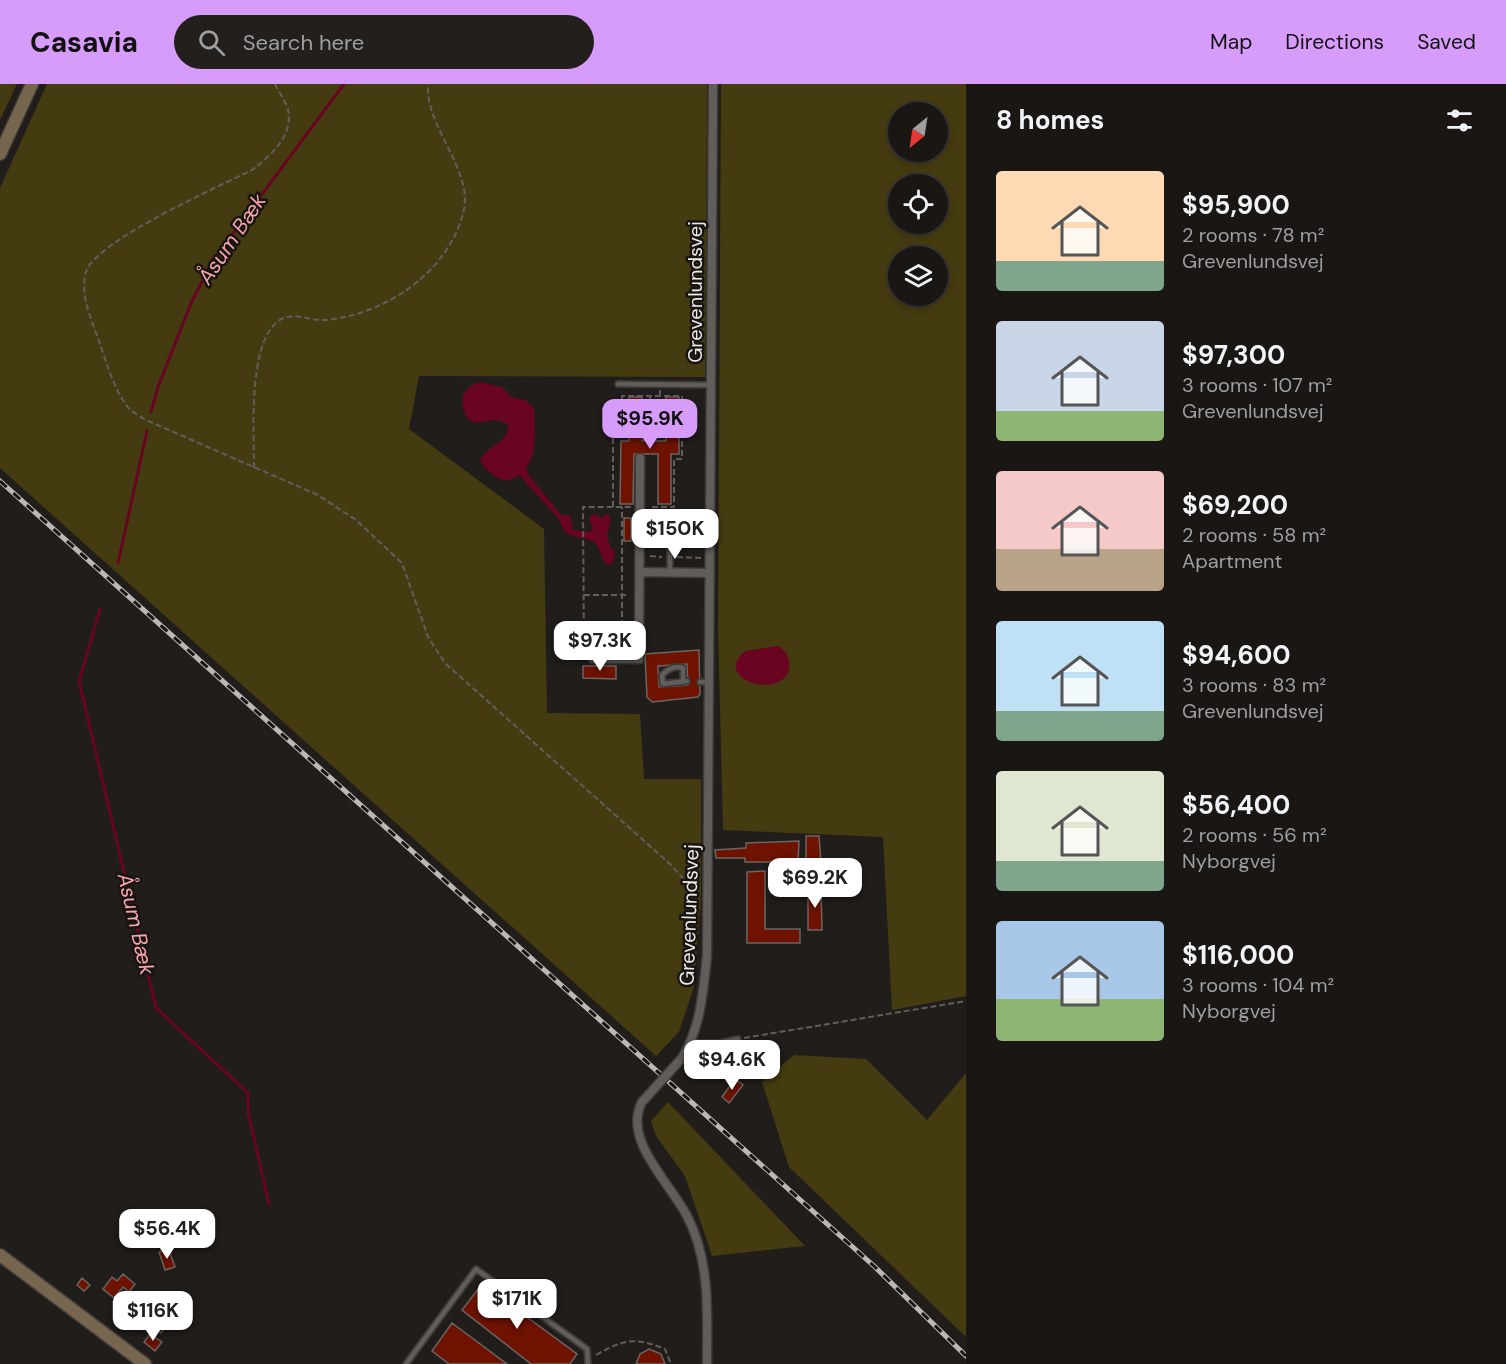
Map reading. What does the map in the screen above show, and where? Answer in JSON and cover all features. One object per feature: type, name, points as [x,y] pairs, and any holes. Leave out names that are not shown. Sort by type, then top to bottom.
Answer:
[{"type":"main road","points":[[0,138],[31,84]]},
{"type":"main road","points":[[0,154],[31,84]]},
{"type":"main road","points":[[0,1255],[145,1364]]},
{"type":"street","name":"Grevenlundsvej","points":[[707,1364],[707,1283],[700,1247],[687,1215],[643,1146],[636,1122],[642,1102],[682,1058],[692,1043],[700,1011],[707,956],[705,682],[710,573],[713,84]]},
{"type":"street","points":[[593,658],[639,659],[640,458]]},
{"type":"street","points":[[640,572],[710,573]]},
{"type":"lane","points":[[618,384],[711,385]]},
{"type":"lane","points":[[652,542],[700,542]]},
{"type":"lane","points":[[670,573],[672,542]]},
{"type":"lane","points":[[678,666],[683,668],[685,682],[663,684],[662,675],[667,669],[678,666]]},
{"type":"lane","points":[[692,1043],[738,1039]]},
{"type":"lane","points":[[406,1364],[476,1269],[587,1349],[588,1362]]},
{"type":"path","points":[[275,84],[289,111],[287,129],[280,143],[267,158],[252,170],[140,226],[94,259],[86,271],[84,287],[89,313],[108,368],[128,408],[146,420],[318,495],[356,520],[402,563],[428,637],[445,663],[671,865],[688,884],[707,891]]},
{"type":"path","points":[[254,468],[255,387],[259,357],[266,338],[277,321],[296,315],[320,321],[346,318],[375,308],[402,294],[439,258],[453,240],[465,205],[462,183],[436,122],[428,84]]},
{"type":"path","points":[[650,396],[650,436],[659,436],[660,385]]},
{"type":"path","points":[[584,633],[622,633],[622,507]]},
{"type":"path","points":[[672,542],[675,507]]},
{"type":"path","points":[[584,530],[584,650],[593,658]]},
{"type":"path","points":[[584,595],[639,595]]},
{"type":"path","points":[[738,1039],[966,1001]]},
{"type":"path","points":[[588,1362],[619,1342],[646,1341],[665,1349],[671,1364]]},
{"type":"shaded area","points":[[0,84],[17,84],[0,120]]},
{"type":"shaded area","points":[[47,84],[707,84],[705,377],[419,376],[409,429],[544,529],[547,713],[640,714],[644,779],[701,779],[701,898],[694,987],[679,1032],[656,1056],[0,468],[0,188]]},
{"type":"shaded area","points":[[721,84],[966,84],[966,996],[892,1010],[883,837],[723,830],[718,627]]},
{"type":"shaded area","points":[[481,382],[504,388],[509,396],[527,401],[534,408],[534,447],[526,468],[530,477],[561,515],[570,515],[573,530],[590,532],[593,528],[589,519],[591,515],[596,514],[601,518],[608,513],[611,520],[607,535],[611,549],[615,551],[613,562],[609,565],[604,562],[593,541],[564,531],[558,518],[519,475],[510,480],[502,479],[488,471],[482,464],[480,460],[502,440],[508,425],[494,420],[475,422],[466,415],[463,395],[474,384]]},
{"type":"shaded area","points":[[778,646],[788,656],[789,661],[787,674],[779,682],[768,685],[755,684],[744,679],[737,672],[737,662],[745,651]]},
{"type":"shaded area","points":[[794,1055],[866,1059],[927,1120],[966,1073],[966,1337],[789,1167],[762,1082]]},
{"type":"shaded area","points":[[668,1102],[805,1246],[712,1256],[685,1176],[656,1136],[651,1121]]},
{"type":"building","points":[[629,397],[642,397],[642,441],[666,441],[666,397],[679,397],[679,454],[671,454],[671,504],[658,504],[658,454],[634,454],[633,504],[620,504],[621,441],[629,441]]},
{"type":"building","points":[[624,518],[631,518],[631,541],[624,541]]},
{"type":"building","points":[[699,650],[700,694],[698,697],[652,702],[647,697],[645,654]],"holes":[[[687,664],[688,685],[659,687],[658,666]]]},
{"type":"building","points":[[583,666],[616,666],[616,679],[583,678]]},
{"type":"building","points":[[806,836],[819,836],[821,863],[806,863]]},
{"type":"building","points":[[799,841],[798,862],[745,862],[745,858],[716,858],[715,850],[746,848],[746,843]]},
{"type":"building","points":[[765,871],[765,929],[800,929],[800,943],[747,943],[747,872]]},
{"type":"building","points":[[808,888],[821,888],[822,930],[808,930]]},
{"type":"building","points":[[735,1079],[743,1085],[729,1103],[722,1097]]},
{"type":"building","points":[[166,1250],[170,1253],[175,1267],[165,1270],[159,1252]]},
{"type":"building","points":[[123,1274],[135,1284],[129,1292],[123,1287],[114,1298],[103,1289],[112,1277],[117,1281]]},
{"type":"building","points":[[82,1278],[90,1285],[84,1291],[77,1285]]},
{"type":"building","points":[[482,1284],[577,1354],[570,1364],[531,1364],[462,1310]]},
{"type":"building","points":[[159,1312],[170,1321],[161,1333],[150,1325]]},
{"type":"building","points":[[452,1323],[507,1364],[449,1364],[432,1351]]},
{"type":"building","points":[[150,1334],[162,1342],[155,1351],[144,1342]]},
{"type":"building","points":[[649,1349],[661,1354],[665,1364],[636,1364],[640,1354]]},
{"type":"waterway","name":"Åsum Bæk","points":[[151,412],[158,387],[191,303],[213,260],[344,84]]},
{"type":"waterway","name":"Åsum Bæk","points":[[118,563],[147,431]]},
{"type":"waterway","name":"Åsum Bæk","points":[[100,609],[79,681],[156,1008],[248,1093],[248,1112],[269,1204]]},
{"type":"railway","points":[[0,481],[875,1267],[966,1356]]}]
